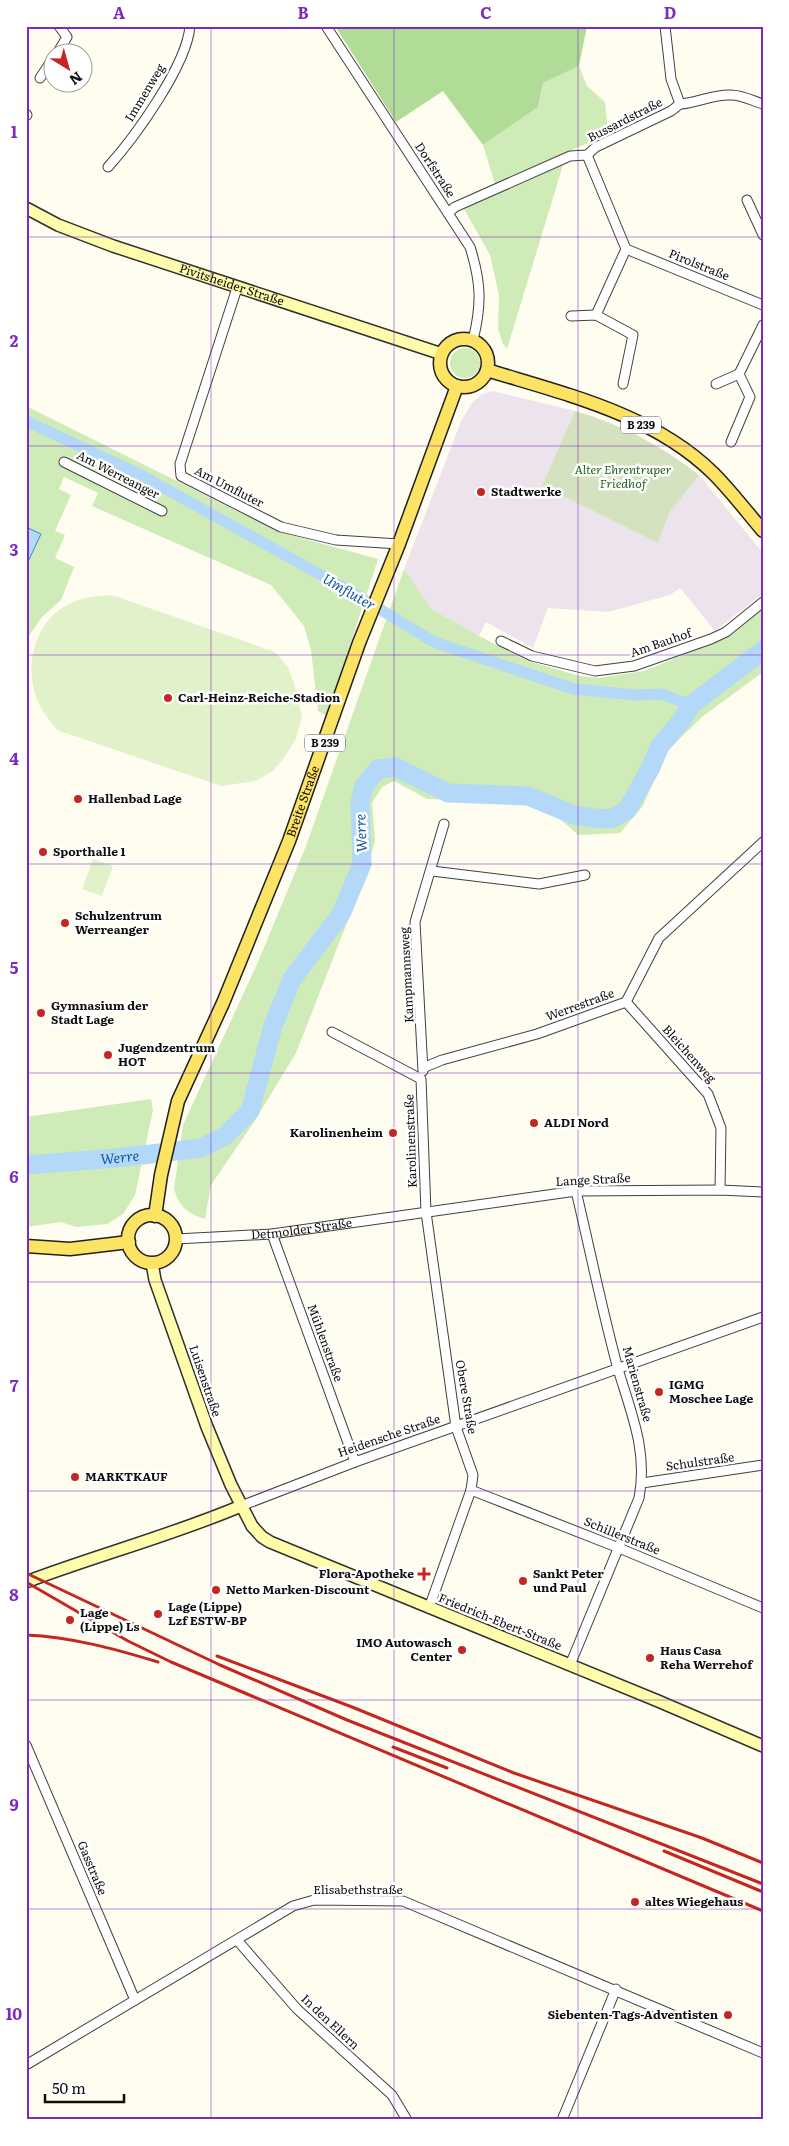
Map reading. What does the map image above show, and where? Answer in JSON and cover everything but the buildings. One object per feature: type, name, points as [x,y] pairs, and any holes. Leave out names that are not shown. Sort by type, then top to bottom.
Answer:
[{"type":"main road","name":"Pivitsheider Straße","points":[[26,208],[78,234],[237,288],[442,354]]},
{"type":"main road","points":[[458,339],[473,340],[484,349],[488,356],[487,370],[478,382],[464,387],[457,386],[448,381],[442,373],[440,364],[442,354],[451,342],[458,339]]},
{"type":"main road","name":"B 239","points":[[487,370],[605,407],[650,429],[684,450],[713,473],[763,531]]},
{"type":"main road","name":"Breite Straße","points":[[155,1216],[169,1131],[178,1101],[226,995],[289,841],[360,643],[399,544],[457,386]]},
{"type":"main road","points":[[146,1216],[155,1216],[168,1221],[175,1232],[176,1239],[169,1256],[164,1260],[152,1263],[136,1257],[129,1242],[130,1232],[134,1224],[146,1216]]},
{"type":"main road","points":[[26,1246],[70,1249],[129,1242]]},
{"type":"main road","name":"Luisenstraße","points":[[152,1263],[155,1280],[207,1427],[241,1506]]},
{"type":"main road","name":"Heidensche Straße","points":[[26,1582],[149,1541],[241,1506]]},
{"type":"main road","name":"Friedrich-Ebert-Straße","points":[[241,1506],[252,1526],[262,1537],[270,1542],[763,1746]]},
{"type":"street","points":[[59,26],[67,36],[64,42]]},
{"type":"street","name":"Immenweg","points":[[108,166],[133,139],[164,88],[189,41],[190,26]]},
{"type":"street","name":"Dorfstraße","points":[[326,26],[470,247],[479,275],[480,311],[473,340]]},
{"type":"street","points":[[665,26],[671,79],[680,104]]},
{"type":"street","name":"Bussardstraße","points":[[448,213],[455,206],[570,156],[587,155],[596,147],[671,111],[680,104],[693,103],[717,96],[733,95],[763,104]]},
{"type":"street","points":[[587,155],[626,249],[596,315]]},
{"type":"street","points":[[747,200],[763,235]]},
{"type":"street","name":"Pirolstraße","points":[[626,249],[763,305]]},
{"type":"street","name":"Am Umfluter","points":[[237,288],[180,464],[181,476],[281,527],[336,540],[399,544]]},
{"type":"street","points":[[571,316],[596,315],[633,335],[623,384]]},
{"type":"street","points":[[716,384],[739,374],[762,327]]},
{"type":"street","points":[[731,442],[750,397],[739,374]]},
{"type":"street","name":"Am Werreanger","points":[[64,462],[162,511]]},
{"type":"street","name":"Am Bauhof","points":[[502,641],[532,656],[595,672],[634,666],[718,635],[763,602]]},
{"type":"street","name":"Kampmannsweg","points":[[421,1079],[425,1067],[416,922],[444,824]]},
{"type":"street","name":"Werrestraße","points":[[425,1067],[442,1060],[537,1034],[626,1002],[659,938],[763,842]]},
{"type":"street","points":[[432,871],[539,884],[585,876]]},
{"type":"street","name":"Bleichenweg","points":[[626,1002],[708,1094],[721,1128],[720,1190]]},
{"type":"street","name":"Karolinenstraße","points":[[332,1032],[421,1079],[426,1212]]},
{"type":"street","name":"Lange Straße","points":[[426,1212],[576,1191],[720,1190],[763,1192]]},
{"type":"street","name":"Marienstraße","points":[[570,1665],[639,1498],[642,1483],[637,1429],[618,1368],[576,1191]]},
{"type":"street","name":"Detmolder Straße","points":[[176,1239],[272,1234],[426,1212]]},
{"type":"street","name":"Obere Straße","points":[[426,1212],[456,1427],[473,1475],[472,1490],[429,1608]]},
{"type":"street","name":"Mühlenstraße","points":[[272,1234],[355,1462]]},
{"type":"street","name":"Heidensche Straße","points":[[241,1506],[355,1462],[763,1317]]},
{"type":"street","name":"Schulstraße","points":[[642,1483],[763,1465]]},
{"type":"street","name":"Schillerstraße","points":[[472,1490],[763,1608]]},
{"type":"street","name":"Gasstraße","points":[[26,1745],[135,2000]]},
{"type":"street","name":"Elisabethstraße","points":[[26,2065],[293,1906],[314,1900],[402,1900],[616,1989],[763,2053]]},
{"type":"street","name":"In den Ellern","points":[[237,1940],[297,2010],[392,2094],[407,2120]]},
{"type":"street","points":[[562,2120],[616,1989]]},
{"type":"shaded area","points":[[493,391],[575,411],[542,486],[658,543],[670,512],[699,475],[763,553],[763,593],[715,631],[680,588],[670,595],[608,612],[548,608],[533,648],[486,622],[479,636],[432,609],[404,569],[462,419],[472,403],[482,394]]},
{"type":"green space","points":[[335,26],[587,26],[579,66],[543,83],[538,107],[483,145],[443,91],[396,122]]},
{"type":"green space","points":[[579,66],[587,86],[605,102],[608,134],[495,184],[483,145],[538,107],[543,83]]},
{"type":"green space","points":[[563,165],[507,349],[503,344],[498,329],[499,295],[490,255],[464,209]]},
{"type":"green space","points":[[465,348],[476,352],[480,363],[476,374],[465,378],[454,374],[450,363],[454,352]]},
{"type":"green space","points":[[26,406],[279,532],[378,559],[327,716],[318,711],[311,650],[304,626],[271,585],[92,506],[98,493],[64,477],[59,489],[71,495],[55,531],[65,535],[55,558],[74,567],[61,600],[42,617],[26,640]]},
{"type":"green space","name":"Alter Ehrentruper Friedhof","points":[[575,411],[609,422],[656,445],[699,475],[670,512],[658,543],[542,486]]},
{"type":"green space","points":[[404,569],[432,609],[528,661],[580,676],[598,678],[644,671],[729,635],[763,609],[763,672],[702,717],[666,752],[643,806],[620,833],[578,835],[559,818],[525,802],[427,799],[394,781],[382,787],[372,803],[375,841],[363,882],[296,1053],[254,1122],[211,1185],[205,1219],[185,1209],[174,1189],[183,1125],[258,962],[306,846]]},
{"type":"green space","name":"Carl-Heinz-Reiche-Stadion","points":[[112,595],[275,652],[288,667],[296,689],[302,717],[296,739],[273,771],[256,781],[221,786],[57,730],[41,708],[32,680],[34,650],[38,637],[55,613],[72,602],[94,596]]},
{"type":"green space","points":[[93,859],[113,866],[102,896],[82,889]]},
{"type":"green space","points":[[151,1099],[153,1110],[135,1195],[123,1214],[107,1224],[76,1227],[61,1222],[26,1227],[26,1117]]},
{"type":"water","points":[[26,527],[41,534],[26,566]]},
{"type":"waterway","name":"Umfluter","points":[[26,421],[141,475],[348,590],[434,642],[574,689],[635,695],[661,694],[691,705]]},
{"type":"waterway","name":"Werre","points":[[26,1165],[117,1158],[201,1148],[225,1136],[250,1111],[273,1026],[292,979],[341,914],[362,864],[360,802],[364,786],[378,769],[395,767],[448,793],[528,796],[574,815],[602,819],[613,818],[627,810],[651,767],[660,746],[682,720],[691,705],[763,650]]},
{"type":"railway","points":[[26,1573],[220,1665],[347,1720],[763,1884]]},
{"type":"railway","points":[[26,1582],[128,1641],[171,1662],[763,1911]]},
{"type":"railway","points":[[26,1635],[77,1641],[158,1662]]},
{"type":"railway","points":[[217,1656],[352,1707],[514,1773],[702,1838],[763,1863]]},
{"type":"railway","points":[[393,1747],[447,1768]]},
{"type":"railway","points":[[664,1851],[763,1892]]},
{"type":"place","name":"Stadtwerke","points":[[481,492]]},
{"type":"place","name":"Carl-Heinz-Reiche-Stadion","points":[[168,698]]},
{"type":"place","name":"Hallenbad Lage","points":[[78,799]]},
{"type":"place","name":"Sporthalle 1","points":[[43,852]]},
{"type":"place","name":"Schulzentrum Werreanger","points":[[65,923]]},
{"type":"place","name":"Gymnasium der Stadt Lage","points":[[41,1013]]},
{"type":"place","name":"Jugendzentrum HOT","points":[[108,1055]]},
{"type":"place","name":"ALDI Nord","points":[[534,1123]]},
{"type":"place","name":"Karolinenheim","points":[[393,1133]]},
{"type":"place","name":"IGMG Moschee Lage","points":[[659,1392]]},
{"type":"place","name":"MARKTKAUF","points":[[75,1477]]},
{"type":"place","name":"Flora-Apotheke","points":[[424,1574]]},
{"type":"place","name":"Sankt Peter und Paul","points":[[523,1581]]},
{"type":"place","name":"Netto Marken-Discount","points":[[216,1590]]},
{"type":"place","name":"Lage (Lippe) Lzf ESTW-BP","points":[[158,1614]]},
{"type":"place","name":"Lage (Lippe) Ls","points":[[70,1620]]},
{"type":"place","name":"IMO Autowasch Center","points":[[462,1650]]},
{"type":"place","name":"Haus Casa Reha Werrehof","points":[[650,1658]]},
{"type":"place","name":"altes Wiegehaus","points":[[635,1902]]},
{"type":"place","name":"Siebenten-Tags-Adventisten","points":[[728,2015]]}]
